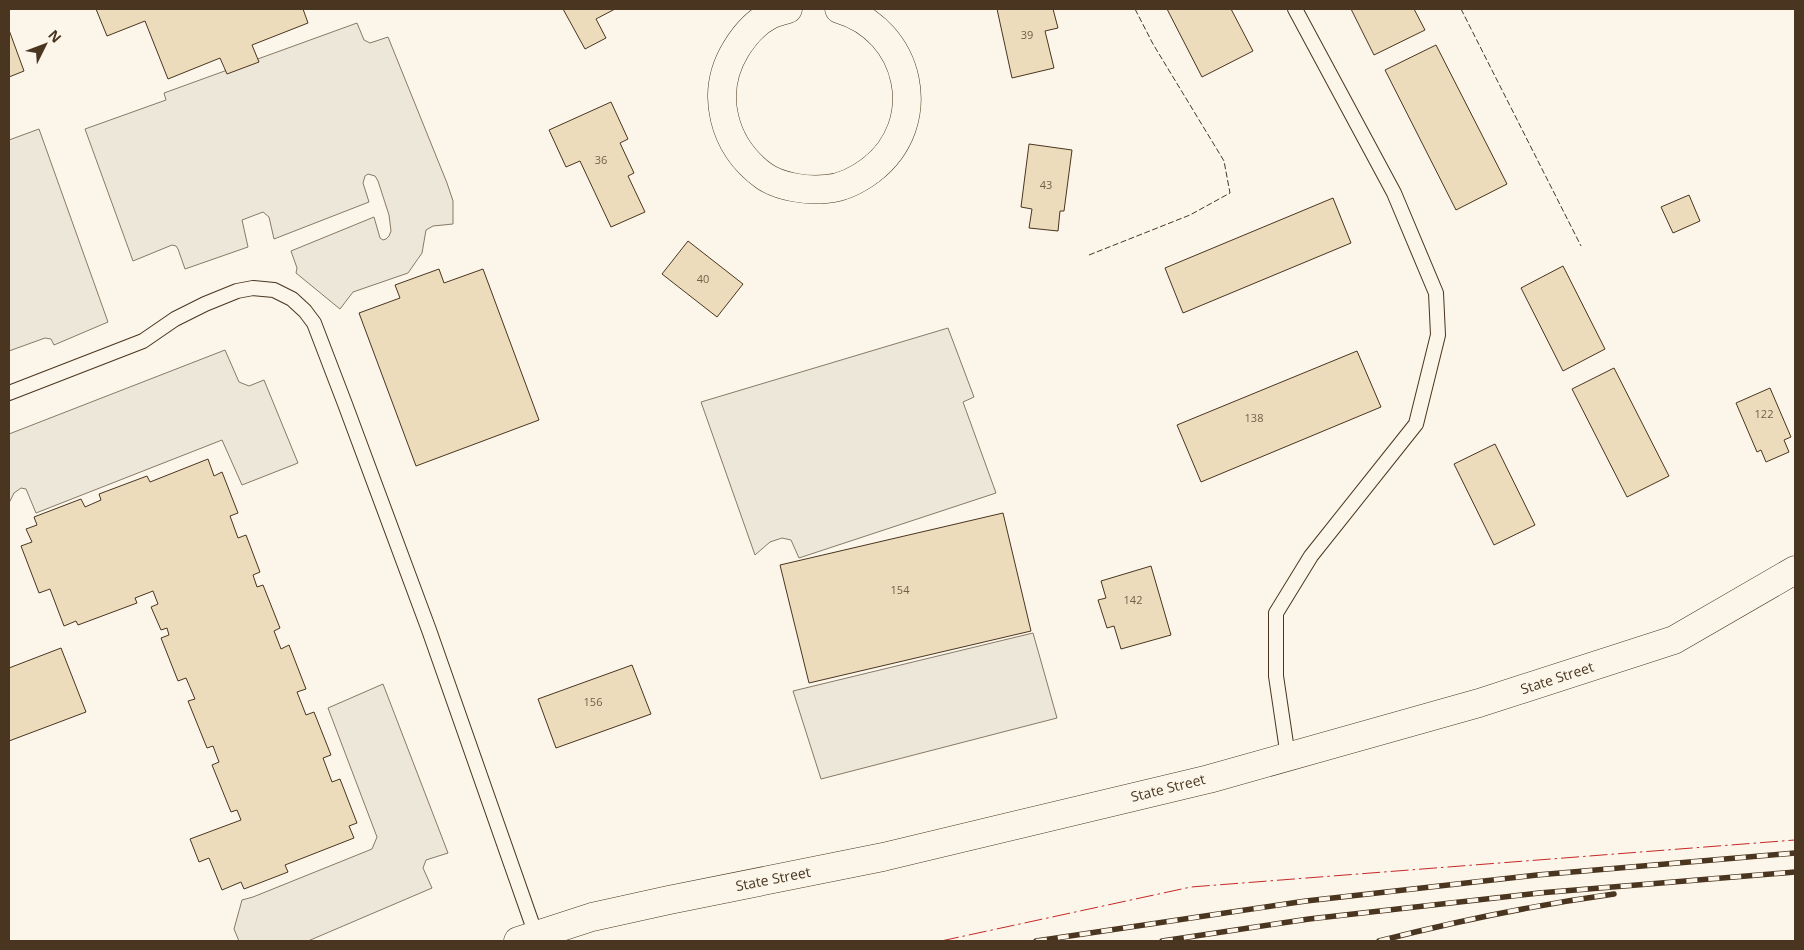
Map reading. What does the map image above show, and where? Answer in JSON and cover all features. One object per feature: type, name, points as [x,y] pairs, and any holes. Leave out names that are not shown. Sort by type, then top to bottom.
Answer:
[{"type":"main road","points":[[774,11],[744,36],[727,63],[721,95],[726,127],[741,155],[765,177],[796,188],[828,190],[859,179],[882,161],[898,138],[907,110],[906,80],[896,53],[878,30],[854,13],[839,9]]},
{"type":"main road","name":"State Street","points":[[527,938],[592,917],[883,857],[1209,779],[1479,703],[1674,640],[1795,570]]},
{"type":"lane","points":[[1288,757],[1276,676],[1276,613],[1311,556],[1416,424],[1438,335],[1436,293],[1394,193],[1295,9]]},
{"type":"lane","points":[[9,393],[143,341],[175,319],[237,291],[254,288],[274,290],[292,299],[305,311],[314,323],[356,431],[429,630],[527,938]]},
{"type":"shaded area","points":[[357,23],[364,40],[370,43],[388,37],[453,201],[453,224],[433,226],[426,230],[422,253],[408,273],[353,292],[340,309],[296,273],[297,268],[291,251],[374,217],[380,238],[383,240],[389,236],[391,231],[389,215],[378,181],[375,176],[368,174],[365,176],[363,183],[369,202],[274,239],[269,217],[263,212],[242,220],[248,247],[185,269],[178,249],[172,245],[133,261],[85,129],[166,100],[164,93]]},
{"type":"shaded area","points":[[39,129],[108,322],[54,345],[51,339],[45,338],[9,351],[9,140]]},
{"type":"shaded area","points":[[948,328],[974,397],[963,402],[996,493],[799,558],[791,540],[782,538],[770,542],[755,555],[701,402]]},
{"type":"shaded area","points":[[225,350],[239,382],[249,386],[264,380],[298,463],[242,485],[222,440],[36,513],[26,489],[21,488],[14,493],[9,503],[9,434]]},
{"type":"shaded area","points":[[1033,633],[1057,718],[821,779],[793,691]]},
{"type":"shaded area","points":[[383,684],[448,853],[426,860],[423,868],[432,888],[308,941],[239,941],[234,929],[242,900],[372,849],[377,837],[328,708]]},
{"type":"building","points":[[96,9],[303,9],[308,23],[252,45],[259,62],[227,74],[220,58],[168,79],[145,21],[107,36]]},
{"type":"building","points":[[563,9],[615,9],[596,19],[606,38],[585,49]]},
{"type":"building","points":[[997,9],[1053,9],[1058,28],[1045,31],[1054,68],[1012,78]]},
{"type":"building","points":[[1167,9],[1231,9],[1253,51],[1202,77]]},
{"type":"building","points":[[1351,9],[1414,9],[1425,30],[1374,55]]},
{"type":"building","points":[[9,30],[24,71],[9,77]]},
{"type":"building","points":[[1436,45],[1507,184],[1456,210],[1385,70]]},
{"type":"building","points":[[611,102],[628,139],[620,143],[634,173],[628,176],[645,212],[611,227],[580,161],[566,167],[549,130]]},
{"type":"building","points":[[1029,144],[1072,150],[1064,211],[1060,211],[1058,231],[1029,228],[1032,209],[1021,207]]},
{"type":"building","points":[[1689,195],[1700,221],[1673,233],[1661,207]]},
{"type":"building","points":[[1333,198],[1351,243],[1183,313],[1165,268]]},
{"type":"building","points":[[688,241],[743,284],[717,317],[662,274]]},
{"type":"building","points":[[1563,266],[1605,349],[1563,371],[1521,288]]},
{"type":"building","points":[[439,269],[444,283],[483,269],[539,420],[416,466],[359,313],[400,298],[395,285]]},
{"type":"building","points":[[1357,351],[1381,407],[1201,482],[1177,425]]},
{"type":"building","points":[[1614,368],[1669,476],[1627,497],[1572,389]]},
{"type":"building","points":[[1770,388],[1791,437],[1784,440],[1789,452],[1766,462],[1761,450],[1757,452],[1736,403]]},
{"type":"building","points":[[1495,444],[1535,525],[1494,545],[1454,464]]},
{"type":"building","points":[[208,459],[214,476],[222,472],[238,513],[230,516],[238,538],[246,535],[260,572],[253,575],[257,587],[263,585],[280,628],[274,631],[281,649],[289,645],[306,689],[297,692],[306,715],[314,712],[331,755],[323,758],[332,782],[340,779],[357,823],[349,826],[354,838],[285,865],[288,872],[244,889],[241,882],[222,890],[209,858],[199,862],[190,839],[241,820],[237,810],[231,812],[212,765],[219,762],[213,746],[207,748],[188,701],[195,699],[186,678],[178,681],[161,638],[169,635],[167,628],[161,630],[151,607],[158,604],[153,591],[135,598],[137,603],[78,625],[76,621],[64,626],[50,589],[39,593],[21,546],[32,542],[26,529],[37,525],[34,517],[81,499],[85,507],[101,500],[99,494],[147,476],[150,482]]},
{"type":"building","points":[[1003,513],[1031,631],[809,683],[780,565]]},
{"type":"building","points":[[1151,566],[1171,635],[1121,649],[1114,626],[1107,628],[1098,600],[1106,598],[1101,581]]},
{"type":"building","points":[[61,648],[86,712],[9,741],[9,668]]},
{"type":"building","points":[[632,665],[651,714],[556,748],[538,699]]},
{"type":"railway","points":[[1036,941],[1306,901],[1537,875],[1795,853]]},
{"type":"railway","points":[[1162,941],[1309,919],[1539,893],[1795,872]]},
{"type":"railway","points":[[1379,941],[1496,914],[1614,894]]},
{"type":"fence","points":[[1089,255],[1190,215],[1230,193],[1224,161],[1153,44],[1135,9]]},
{"type":"fence","points":[[1461,9],[1581,246]]},
{"type":"power","points":[[941,941],[1191,887],[1795,840]]}]
